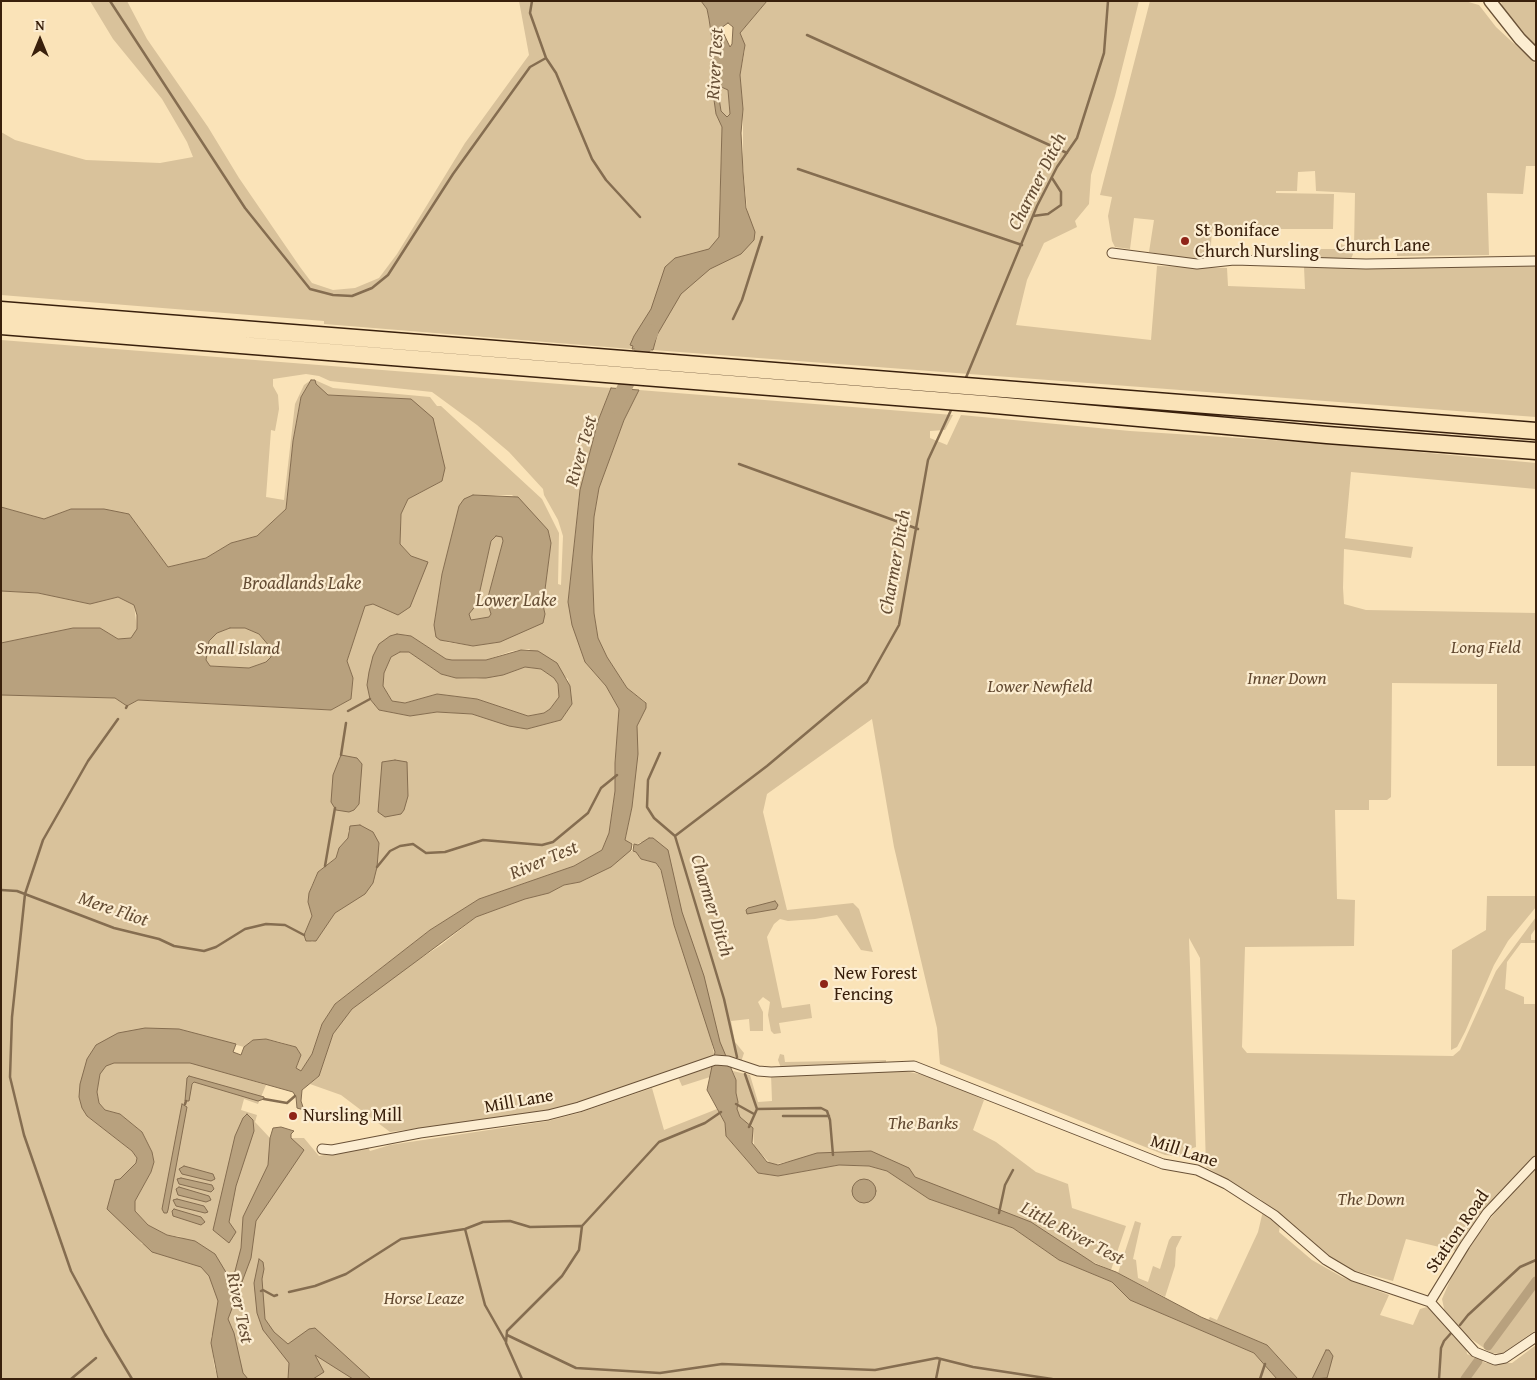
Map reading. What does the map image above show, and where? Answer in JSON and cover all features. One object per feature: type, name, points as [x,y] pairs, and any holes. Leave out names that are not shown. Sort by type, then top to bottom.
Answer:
[{"type":"highway","points":[[1,310],[300,341],[327,352],[938,400],[1536,451]]},
{"type":"highway","points":[[1,326],[300,341],[330,335],[1536,431]]},
{"type":"street","points":[[1490,1],[1520,39],[1536,55]]},
{"type":"street","name":"Church Lane","points":[[1112,253],[1197,264],[1234,260],[1366,264],[1536,261]]},
{"type":"street","name":"Mill Lane","points":[[322,1149],[332,1150],[420,1133],[548,1116],[714,1060],[728,1061],[758,1071],[771,1072],[914,1066],[929,1070],[1163,1164],[1197,1170],[1219,1180],[1249,1197],[1274,1215],[1326,1260],[1353,1276],[1430,1302],[1475,1352],[1495,1360],[1505,1358],[1536,1337]]},
{"type":"street","name":"Station Road","points":[[1430,1302],[1464,1245],[1487,1213],[1536,1161]]},
{"type":"green space","points":[[90,1],[127,1],[147,39],[208,127],[239,178],[300,267],[312,283],[333,290],[355,288],[379,278],[397,254],[465,143],[529,55],[519,1],[701,1],[707,9],[709,19],[713,46],[711,63],[714,100],[716,114],[722,127],[719,219],[721,228],[748,218],[743,167],[743,109],[740,75],[745,49],[740,33],[767,1],[1139,1],[1115,96],[1091,175],[1089,204],[1075,221],[1077,227],[1044,243],[1027,280],[1016,325],[1151,340],[1157,266],[1227,268],[1228,286],[1305,289],[1304,267],[1397,268],[1536,264],[1536,417],[653,350],[657,333],[637,332],[631,345],[633,346],[632,349],[324,324],[324,321],[1,295],[1,132],[15,140],[86,160],[160,163],[193,157],[187,142],[162,99],[113,39]]},
{"type":"green space","points":[[1150,1],[1465,1],[1479,5],[1496,27],[1536,64],[1536,166],[1526,166],[1523,194],[1487,193],[1489,255],[1397,256],[1396,238],[1364,240],[1363,249],[1354,248],[1355,193],[1316,191],[1315,171],[1298,172],[1297,191],[1276,191],[1276,193],[1334,194],[1333,229],[1212,229],[1210,260],[1200,261],[1149,252],[1154,220],[1134,218],[1130,249],[1115,247],[1112,241],[1108,216],[1112,197],[1100,195]]},
{"type":"green space","points":[[1501,1],[1536,1],[1536,48],[1516,27],[1502,6]]},
{"type":"green space","points":[[717,85],[728,90],[730,114],[726,117],[721,111]]},
{"type":"green space","points":[[1341,244],[1349,247],[1353,254],[1351,259],[1304,259],[1304,257],[1266,256],[1267,249],[1341,249]]},
{"type":"green space","name":"Horse Leaze","points":[[1,340],[611,388],[598,421],[580,490],[568,602],[585,662],[606,686],[619,709],[615,791],[609,833],[602,850],[574,866],[479,899],[430,930],[335,1004],[322,1024],[312,1054],[301,1071],[296,1069],[301,1055],[296,1047],[266,1039],[253,1040],[244,1047],[179,1029],[118,1033],[79,1097],[87,1116],[132,1151],[137,1158],[136,1163],[120,1179],[133,1232],[142,1244],[182,1237],[167,1235],[148,1225],[135,1211],[135,1201],[151,1172],[154,1162],[152,1152],[142,1132],[120,1114],[105,1110],[99,1103],[97,1092],[102,1063],[137,1046],[266,1085],[258,1104],[244,1099],[241,1110],[257,1115],[255,1122],[270,1138],[304,1138],[319,1156],[367,1146],[370,1151],[390,1145],[548,1121],[579,1113],[652,1088],[664,1130],[717,1109],[725,1123],[726,1136],[758,1173],[778,1176],[839,1165],[869,1166],[887,1171],[929,1199],[1013,1228],[1059,1260],[1112,1282],[1130,1300],[1254,1353],[1277,1379],[244,1379],[211,1335],[214,1365],[218,1379],[1,1379],[1,695],[115,698],[127,706],[138,700],[331,710],[351,699],[353,678],[347,661],[365,606],[373,604],[427,562],[411,556],[400,544],[401,514],[408,499],[442,481],[411,399],[328,395],[315,384],[315,380],[333,388],[430,397],[437,406],[441,406],[542,499],[559,533],[558,584],[561,585],[563,536],[558,520],[544,495],[543,489],[509,452],[477,425],[432,392],[330,381],[319,376],[306,374],[273,379],[273,386],[278,395],[279,409],[275,431],[271,430],[266,497],[284,500],[295,404],[304,385],[311,380],[301,397],[293,441],[286,509],[257,536],[231,543],[206,558],[168,567],[129,514],[71,509],[44,519],[1,507]],"holes":[[[473,495],[512,495],[548,530],[551,543],[543,605],[545,614],[500,642],[473,646],[446,642],[434,625],[442,574],[459,506]],[[404,635],[411,636],[446,659],[452,660],[486,660],[512,651],[529,649],[568,679],[572,704],[561,720],[527,729],[472,714],[437,712],[410,716],[379,710],[370,699],[367,684]],[[348,830],[379,844],[378,850],[348,904],[335,913],[316,940],[312,942],[304,935],[312,916],[308,902],[311,887],[318,872],[336,858],[339,848],[348,838]]]},
{"type":"green space","points":[[639,390],[953,415],[945,430],[930,431],[930,438],[947,445],[961,415],[1130,431],[1333,444],[1536,463],[1536,489],[1351,472],[1345,538],[1413,547],[1411,558],[1344,549],[1343,588],[1344,604],[1366,610],[1536,613],[1536,766],[1497,766],[1497,684],[1392,683],[1391,797],[1387,800],[1369,800],[1369,810],[1335,810],[1337,899],[1355,900],[1354,946],[1245,947],[1242,1047],[1247,1053],[1453,1056],[1460,1050],[1496,971],[1536,917],[1536,928],[1531,935],[1531,940],[1536,940],[1536,943],[1521,943],[1507,962],[1505,989],[1524,997],[1524,1004],[1536,1004],[1536,1155],[1488,1205],[1456,1251],[1406,1239],[1393,1281],[1352,1270],[1330,1259],[1260,1199],[1206,1167],[1200,958],[1189,938],[1196,1147],[1190,1149],[1187,1157],[1165,1155],[940,1064],[937,1028],[894,847],[872,719],[767,794],[763,812],[787,910],[853,903],[859,909],[873,952],[861,950],[837,915],[788,921],[780,919],[774,924],[767,937],[782,1008],[810,1004],[812,1018],[779,1023],[781,1033],[774,1034],[771,1031],[768,1015],[770,1002],[763,997],[758,1002],[763,1012],[763,1031],[750,1031],[749,1019],[731,1021],[735,1042],[744,1053],[741,1062],[720,1058],[672,887],[641,842],[636,845],[625,841],[632,807],[637,753],[637,726],[646,702],[627,688],[607,657],[598,638],[594,613],[592,557],[594,517],[599,488],[624,420]]},
{"type":"green space","points":[[496,536],[502,537],[503,541],[487,601],[491,614],[489,617],[470,620],[469,614],[477,604],[491,541]]},
{"type":"green space","points":[[1,591],[38,593],[90,604],[118,597],[134,605],[137,629],[132,638],[118,639],[100,628],[73,628],[1,643]]},
{"type":"green space","name":"Small Island","points":[[230,628],[245,628],[259,634],[270,647],[271,657],[266,662],[249,668],[210,666],[206,660],[208,641],[217,633]]},
{"type":"green space","points":[[400,652],[409,652],[441,674],[456,678],[476,679],[503,675],[525,667],[541,669],[554,678],[558,684],[559,697],[550,709],[544,713],[528,716],[477,699],[437,694],[404,703],[392,701],[383,686],[384,672],[391,657]]},
{"type":"green space","points":[[628,850],[636,852],[641,859],[656,863],[661,870],[674,925],[709,1029],[715,1059],[576,1104],[529,1114],[390,1132],[341,1095],[310,1084],[319,1076],[333,1034],[342,1021],[352,1009],[395,975],[441,945],[476,917],[525,899],[549,893],[564,885],[580,882],[611,867]]},
{"type":"green space","points":[[1487,896],[1536,896],[1536,907],[1508,941],[1494,965],[1465,1032],[1457,1047],[1451,1050],[1452,950],[1486,930]]},
{"type":"green space","points":[[780,1054],[784,1055],[785,1062],[886,1060],[886,1062],[873,1065],[781,1068],[778,1060]]},
{"type":"green space","points":[[714,1064],[710,1077],[682,1086],[678,1077]]},
{"type":"green space","name":"The Banks","points":[[895,1069],[943,1079],[984,1100],[973,1130],[996,1142],[1036,1172],[1068,1184],[1072,1208],[1126,1226],[1111,1270],[946,1197],[892,1162],[791,1161],[772,1165],[754,1147],[753,1128],[740,1117],[737,1109],[736,1080],[733,1071],[750,1075],[758,1102],[772,1101],[771,1074]]},
{"type":"green space","points":[[1536,1167],[1536,1330],[1501,1354],[1491,1353],[1460,1331],[1445,1313],[1442,1299],[1455,1269],[1474,1240],[1504,1201]]},
{"type":"green space","points":[[1263,1211],[1280,1225],[1279,1232],[1312,1260],[1342,1277],[1389,1295],[1380,1315],[1413,1325],[1420,1309],[1427,1307],[1466,1347],[1467,1354],[1486,1363],[1512,1363],[1536,1345],[1536,1379],[1298,1379],[1267,1345],[1208,1320],[1210,1317],[1217,1320],[1258,1232]]},
{"type":"green space","points":[[1135,1221],[1141,1223],[1133,1259],[1136,1260],[1138,1278],[1148,1282],[1153,1266],[1160,1269],[1169,1240],[1172,1236],[1182,1236],[1176,1248],[1175,1266],[1165,1297],[1118,1273]]},
{"type":"water","points":[[701,1],[767,1],[740,33],[745,45],[740,75],[743,109],[741,133],[743,172],[746,208],[755,232],[754,240],[741,254],[710,269],[681,294],[657,335],[653,350],[632,349],[633,346],[630,345],[651,309],[665,267],[675,258],[709,249],[719,237],[722,127],[716,114],[714,100],[711,63],[713,46],[707,9]],"holes":[[[728,23],[733,27],[732,44],[730,47],[721,28]],[[717,85],[728,90],[730,114],[727,117],[721,111]]]},
{"type":"water","name":"Broadlands Lake","points":[[311,380],[315,380],[316,384],[328,395],[411,399],[433,418],[445,468],[442,481],[408,499],[401,514],[400,544],[411,556],[428,562],[410,607],[398,615],[373,604],[365,606],[347,661],[353,678],[351,699],[331,710],[138,700],[127,706],[115,698],[1,695],[1,643],[73,628],[100,628],[118,639],[131,638],[137,629],[137,615],[134,605],[118,597],[90,604],[38,593],[1,591],[1,507],[44,519],[71,509],[104,509],[129,514],[168,567],[206,558],[231,543],[257,536],[286,509],[293,441],[301,397]],"holes":[[[230,628],[245,628],[259,634],[270,647],[271,657],[266,662],[249,668],[210,666],[206,660],[209,641],[217,633]]]},
{"type":"water","points":[[611,388],[639,390],[624,420],[599,488],[594,517],[592,557],[594,613],[598,638],[607,657],[627,688],[646,703],[646,708],[637,726],[638,754],[632,807],[625,840],[632,844],[631,850],[611,867],[580,882],[564,885],[549,893],[525,899],[476,917],[352,1009],[333,1034],[319,1076],[302,1090],[301,1101],[304,1110],[297,1108],[296,1097],[293,1092],[190,1063],[114,1063],[106,1066],[100,1074],[97,1092],[99,1103],[105,1110],[120,1114],[142,1132],[152,1152],[154,1162],[151,1172],[135,1201],[135,1211],[148,1225],[167,1235],[195,1241],[215,1254],[230,1279],[233,1279],[241,1248],[243,1217],[268,1165],[270,1138],[273,1128],[281,1127],[294,1131],[291,1134],[291,1138],[304,1150],[256,1221],[251,1258],[228,1319],[234,1333],[243,1373],[248,1379],[218,1379],[211,1343],[218,1301],[209,1276],[201,1267],[152,1252],[107,1209],[115,1180],[120,1179],[136,1163],[137,1158],[132,1151],[87,1116],[82,1108],[79,1097],[80,1084],[87,1059],[96,1045],[118,1033],[145,1028],[179,1029],[236,1044],[233,1052],[241,1055],[244,1047],[253,1040],[266,1039],[296,1047],[301,1055],[296,1068],[301,1071],[312,1054],[322,1024],[335,1004],[430,930],[479,899],[574,866],[602,850],[609,833],[615,791],[619,709],[606,686],[585,662],[572,625],[568,602],[580,490],[598,421]]},
{"type":"water","name":"Lower Lake","points":[[473,495],[518,497],[548,530],[551,543],[543,605],[545,614],[543,623],[500,642],[473,646],[440,640],[436,637],[434,625],[442,574],[459,506],[464,499]],"holes":[[[496,536],[502,537],[503,541],[487,601],[491,614],[489,617],[471,620],[469,614],[477,604],[491,541]]]},
{"type":"water","points":[[397,634],[411,636],[446,659],[452,660],[486,660],[521,650],[538,651],[557,663],[570,686],[572,704],[561,720],[527,729],[509,726],[472,714],[437,712],[410,716],[379,710],[370,699],[367,685],[373,656],[379,644],[390,636]],"holes":[[[400,652],[409,652],[441,674],[456,678],[486,678],[503,675],[525,667],[541,669],[554,678],[558,684],[559,697],[550,709],[544,713],[528,716],[477,699],[437,694],[405,703],[392,701],[383,686],[384,673],[391,657]]]},
{"type":"water","points":[[341,755],[357,758],[362,764],[359,804],[354,810],[349,812],[336,810],[331,802],[333,775]]},
{"type":"water","points":[[395,760],[407,762],[408,796],[401,814],[385,817],[378,812],[382,762]]},
{"type":"water","points":[[360,825],[373,832],[379,843],[377,867],[373,883],[365,894],[335,913],[316,941],[306,941],[304,935],[312,916],[308,902],[309,893],[318,872],[336,858],[339,848],[348,838],[350,826]]},
{"type":"water","points":[[649,838],[653,838],[668,850],[682,912],[704,976],[720,1042],[736,1080],[737,1109],[740,1117],[753,1128],[752,1143],[767,1162],[778,1165],[817,1153],[871,1151],[909,1168],[915,1177],[1031,1222],[1095,1264],[1116,1272],[1201,1317],[1267,1345],[1298,1379],[1277,1379],[1254,1353],[1130,1300],[1112,1282],[1059,1260],[1013,1228],[929,1199],[887,1171],[869,1166],[839,1165],[778,1176],[758,1173],[726,1136],[725,1123],[707,1090],[715,1052],[674,925],[661,870],[656,863],[641,859],[633,851],[634,844],[638,845]]},
{"type":"water","points":[[775,901],[778,905],[776,909],[747,914],[746,910],[748,908]]},
{"type":"water","points":[[189,1076],[264,1097],[264,1099],[258,1101],[194,1082],[189,1101],[185,1101],[187,1078]]},
{"type":"water","points":[[182,1104],[187,1107],[168,1210],[167,1213],[164,1213],[162,1209]]},
{"type":"water","points":[[247,1114],[253,1120],[254,1131],[236,1186],[229,1222],[236,1232],[229,1243],[213,1230],[235,1136],[243,1118]]},
{"type":"water","points":[[184,1166],[213,1174],[215,1179],[211,1181],[182,1174],[179,1169]]},
{"type":"water","points":[[181,1178],[212,1185],[214,1189],[211,1192],[179,1184],[177,1179]]},
{"type":"water","points":[[864,1179],[873,1182],[876,1191],[873,1200],[864,1203],[855,1200],[852,1191],[855,1182]]},
{"type":"water","points":[[179,1187],[209,1196],[211,1200],[206,1202],[178,1195],[176,1189]]},
{"type":"water","points":[[177,1199],[204,1206],[208,1212],[205,1213],[176,1206],[173,1200]]},
{"type":"water","points":[[174,1209],[201,1217],[205,1222],[201,1225],[173,1216],[172,1211]]},
{"type":"water","points":[[259,1259],[263,1262],[264,1269],[262,1279],[265,1319],[274,1332],[288,1344],[309,1329],[315,1328],[371,1379],[353,1379],[315,1355],[324,1372],[313,1379],[288,1379],[289,1363],[263,1330],[257,1313],[254,1283]]},
{"type":"water","points":[[1326,1350],[1329,1350],[1333,1356],[1327,1378],[1312,1379]]},
{"type":"waterway","points":[[110,1],[245,208],[310,289],[333,295],[352,296],[372,288],[388,275],[453,174],[530,67],[546,58],[556,73],[592,159],[606,180],[640,217]]},
{"type":"waterway","points":[[532,1],[530,13],[546,58]]},
{"type":"waterway","name":"Charmer Ditch","points":[[965,380],[1037,206],[1057,167],[1077,138],[1104,53],[1108,1]]},
{"type":"waterway","points":[[807,35],[1067,153]]},
{"type":"waterway","points":[[798,169],[1022,245]]},
{"type":"waterway","points":[[1033,216],[1048,214],[1061,205],[1061,192],[1052,178]]},
{"type":"waterway","points":[[733,319],[742,300],[762,237]]},
{"type":"waterway","name":"River Test","points":[[616,406],[651,332]]},
{"type":"waterway","name":"Charmer Ditch","points":[[737,1057],[724,999],[675,836],[767,766],[867,682],[899,625],[928,460],[952,408]]},
{"type":"waterway","points":[[739,464],[918,529]]},
{"type":"waterway","points":[[348,711],[370,699]]},
{"type":"waterway","points":[[118,719],[88,761],[43,840],[25,894],[12,1017],[10,1077],[24,1135],[71,1271],[132,1379]]},
{"type":"waterway","points":[[341,755],[346,723]]},
{"type":"waterway","points":[[660,753],[648,780],[647,807],[654,818],[675,836]]},
{"type":"waterway","points":[[377,867],[390,851],[400,846],[413,844],[426,853],[445,852],[483,840],[542,845],[553,842],[588,813],[601,788],[617,775]]},
{"type":"waterway","points":[[325,866],[335,808]]},
{"type":"waterway","name":"Mere Fliot","points":[[1,890],[17,891],[114,928],[159,939],[174,946],[204,951],[216,947],[245,929],[266,924],[285,925],[304,935]]},
{"type":"waterway","points":[[745,1074],[757,1109],[749,1127]]},
{"type":"waterway","points":[[264,1099],[287,1103],[295,1096]]},
{"type":"waterway","points":[[736,1104],[754,1114]]},
{"type":"waterway","points":[[757,1109],[821,1108],[827,1111],[830,1120],[833,1155]]},
{"type":"waterway","points":[[522,1379],[506,1343],[507,1331],[562,1276],[579,1250],[582,1226],[659,1142],[705,1123],[721,1112]]},
{"type":"waterway","points":[[783,1116],[829,1116]]},
{"type":"waterway","points":[[999,1213],[1005,1185],[1013,1170]]},
{"type":"waterway","points":[[289,1292],[315,1286],[346,1274],[401,1239],[465,1229],[483,1222],[510,1221],[530,1227],[581,1226]]},
{"type":"waterway","points":[[465,1229],[485,1305],[506,1342]]},
{"type":"waterway","points":[[1460,1325],[1468,1315],[1520,1267],[1536,1260]]},
{"type":"waterway","points":[[1488,1346],[1536,1281]]},
{"type":"waterway","points":[[261,1291],[263,1290],[274,1296],[277,1295]]},
{"type":"waterway","points":[[1439,1379],[1441,1348],[1452,1332]]},
{"type":"waterway","points":[[507,1335],[576,1368],[660,1373],[722,1364],[875,1370],[937,1358],[973,1367],[1052,1379]]},
{"type":"waterway","points":[[71,1379],[96,1358]]},
{"type":"waterway","points":[[936,1379],[940,1359]]},
{"type":"waterway","points":[[1465,1379],[1478,1361]]},
{"type":"waterway","points":[[1260,1379],[1265,1364]]},
{"type":"place","name":"St Boniface Church Nursling","points":[[1185,241]]},
{"type":"place","name":"New Forest Fencing","points":[[824,984]]},
{"type":"place","name":"Nursling Mill","points":[[293,1116]]},
{"type":"park label","name":"Long Field","points":[[1486,648]]},
{"type":"park label","name":"Inner Down","points":[[1287,679]]},
{"type":"park label","name":"Lower Newfield","points":[[1040,687]]},
{"type":"park label","name":"The Down","points":[[1371,1200]]},
{"type":"water label","name":"Little River Test","points":[[1072,1234]]}]
